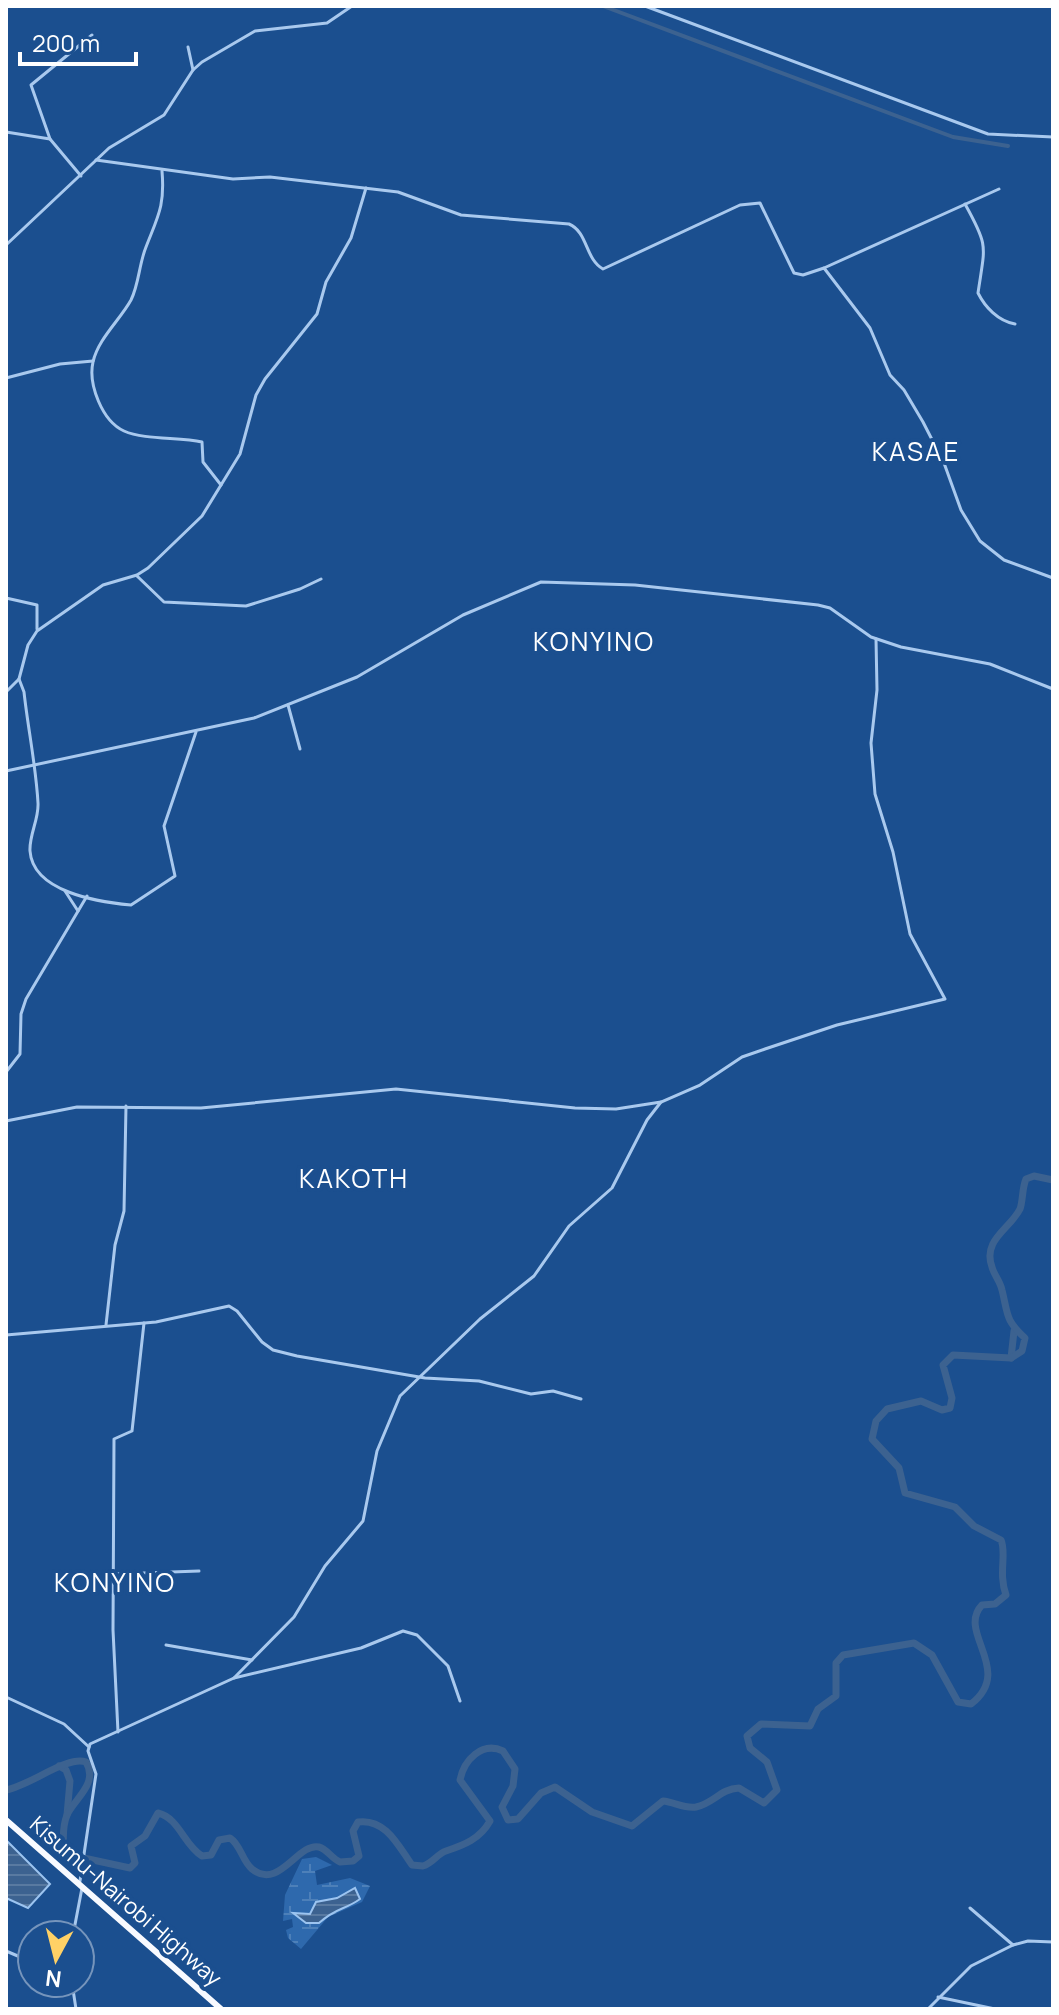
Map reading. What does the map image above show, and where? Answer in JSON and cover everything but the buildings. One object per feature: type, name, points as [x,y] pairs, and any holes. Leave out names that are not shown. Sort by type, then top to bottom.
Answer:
[{"type":"highway","name":"Kisumu-Nairobi Highway","points":[[6,1820],[221,2009]]},
{"type":"street","points":[[6,245],[109,148],[164,115],[193,70],[255,31],[327,23],[352,6]]},
{"type":"street","points":[[645,6],[988,134],[1053,137]]},
{"type":"street","points":[[81,176],[50,139],[31,85],[92,35]]},
{"type":"street","points":[[188,47],[193,70]]},
{"type":"street","points":[[6,132],[50,139]]},
{"type":"street","points":[[96,160],[233,179],[270,177],[366,188],[413,196],[461,215],[575,225],[594,263],[603,269],[740,205],[755,202],[765,209],[794,273],[803,275],[999,189]]},
{"type":"street","points":[[162,171],[164,198],[133,296],[93,361],[93,388],[119,428],[202,442],[203,462],[221,485]]},
{"type":"street","points":[[196,732],[164,826],[175,876],[131,905],[65,891],[39,876],[32,861],[30,843],[39,807],[19,679],[28,645],[37,631],[103,585],[137,575],[202,516],[240,454],[256,395],[265,379],[317,314],[326,282],[351,238],[366,188]]},
{"type":"street","points":[[965,204],[983,235],[984,265],[978,293],[985,306],[1015,324]]},
{"type":"street","points":[[824,268],[870,328],[890,375],[923,422],[944,463],[961,510],[980,541],[1004,560],[1053,578]]},
{"type":"street","points":[[6,378],[60,364],[93,361]]},
{"type":"street","points":[[137,575],[164,602],[246,606],[321,579]]},
{"type":"street","points":[[6,771],[196,732],[288,705],[373,669],[463,615],[547,581],[738,594],[818,605],[830,608],[876,639],[990,664],[1053,689]]},
{"type":"street","points":[[6,598],[37,605],[37,631]]},
{"type":"street","points":[[6,1121],[64,1109],[126,1106],[201,1108],[396,1089],[575,1108],[616,1109],[661,1102],[700,1085],[742,1057],[765,1049],[837,1025],[945,999],[910,934],[893,852],[875,794],[871,758],[877,690],[876,639]]},
{"type":"street","points":[[6,692],[19,679]]},
{"type":"street","points":[[288,705],[300,749]]},
{"type":"street","points":[[65,891],[78,911]]},
{"type":"street","points":[[6,1072],[20,1054],[21,1014],[26,999],[87,896]]},
{"type":"street","points":[[234,1678],[294,1617],[325,1566],[358,1530],[366,1511],[373,1463],[392,1407],[417,1377],[534,1276],[569,1226],[612,1188],[647,1120],[661,1102]]},
{"type":"street","points":[[106,1326],[115,1245],[124,1211],[126,1106]]},
{"type":"street","points":[[6,1335],[144,1323],[229,1306],[273,1350],[417,1377],[479,1381],[531,1394],[553,1391],[581,1399]]},
{"type":"street","points":[[118,1732],[114,1439],[132,1431],[144,1323]]},
{"type":"street","points":[[115,1574],[199,1571]]},
{"type":"street","points":[[89,1747],[234,1678],[361,1648],[403,1631],[417,1635],[448,1666],[460,1701]]},
{"type":"street","points":[[166,1645],[252,1660]]},
{"type":"street","points":[[6,1697],[51,1716],[89,1747],[96,1769],[76,1919]]},
{"type":"street","points":[[970,1908],[1013,1945]]},
{"type":"street","points":[[928,2009],[971,1966],[1013,1945],[1028,1941],[1053,1942]]},
{"type":"street","points":[[938,1997],[995,2009]]},
{"type":"green space","points":[[316,1857],[332,1865],[315,1871],[317,1885],[350,1878],[370,1886],[362,1902],[328,1917],[301,1949],[288,1938],[286,1930],[293,1927],[292,1919],[283,1921],[285,1895],[302,1859]]},
{"type":"shaded area","points":[[6,1840],[50,1884],[28,1908],[6,1898]]},
{"type":"shaded area","points":[[355,1888],[360,1899],[319,1923],[306,1923],[293,1913],[310,1914],[316,1902],[337,1898]]},
{"type":"waterway","points":[[603,6],[953,137],[1008,146]]},
{"type":"waterway","points":[[6,1790],[69,1763],[86,1762],[90,1777],[67,1815],[64,1849],[79,1857],[130,1868],[135,1863],[131,1846],[145,1836],[158,1813],[171,1820],[202,1856],[211,1855],[219,1840],[230,1838],[249,1866],[262,1874],[280,1870],[311,1847],[322,1848],[340,1862],[353,1861],[359,1856],[353,1831],[358,1822],[376,1824],[384,1829],[412,1865],[423,1866],[443,1852],[471,1840],[490,1821],[460,1780],[470,1759],[488,1748],[503,1751],[515,1769],[513,1786],[502,1807],[508,1820],[518,1819],[541,1793],[555,1787],[592,1812],[632,1826],[663,1801],[696,1807],[739,1788],[764,1803],[777,1790],[767,1762],[750,1748],[747,1736],[761,1724],[810,1726],[818,1709],[836,1696],[836,1663],[843,1655],[914,1643],[932,1655],[958,1702],[971,1704],[983,1691],[988,1678],[976,1616],[982,1605],[995,1604],[1006,1595],[1001,1540],[974,1526],[955,1507],[905,1493],[899,1468],[872,1439],[876,1421],[887,1409],[921,1401],[942,1410],[950,1408],[952,1398],[943,1365],[953,1355],[1011,1358],[1022,1351],[1025,1338],[1008,1316],[992,1267],[991,1249],[998,1235],[1020,1209],[1026,1179],[1034,1176],[1053,1180]]},
{"type":"waterway","points":[[1011,1358],[1014,1331]]},
{"type":"waterway","points":[[59,1766],[66,1770],[70,1781],[67,1815]]},
{"type":"district","name":"KASAE","points":[[916,451]]},
{"type":"district","name":"KONYINO","points":[[594,641]]},
{"type":"district","name":"KAKOTH","points":[[354,1178]]},
{"type":"district","name":"KONYINO","points":[[115,1582]]}]
